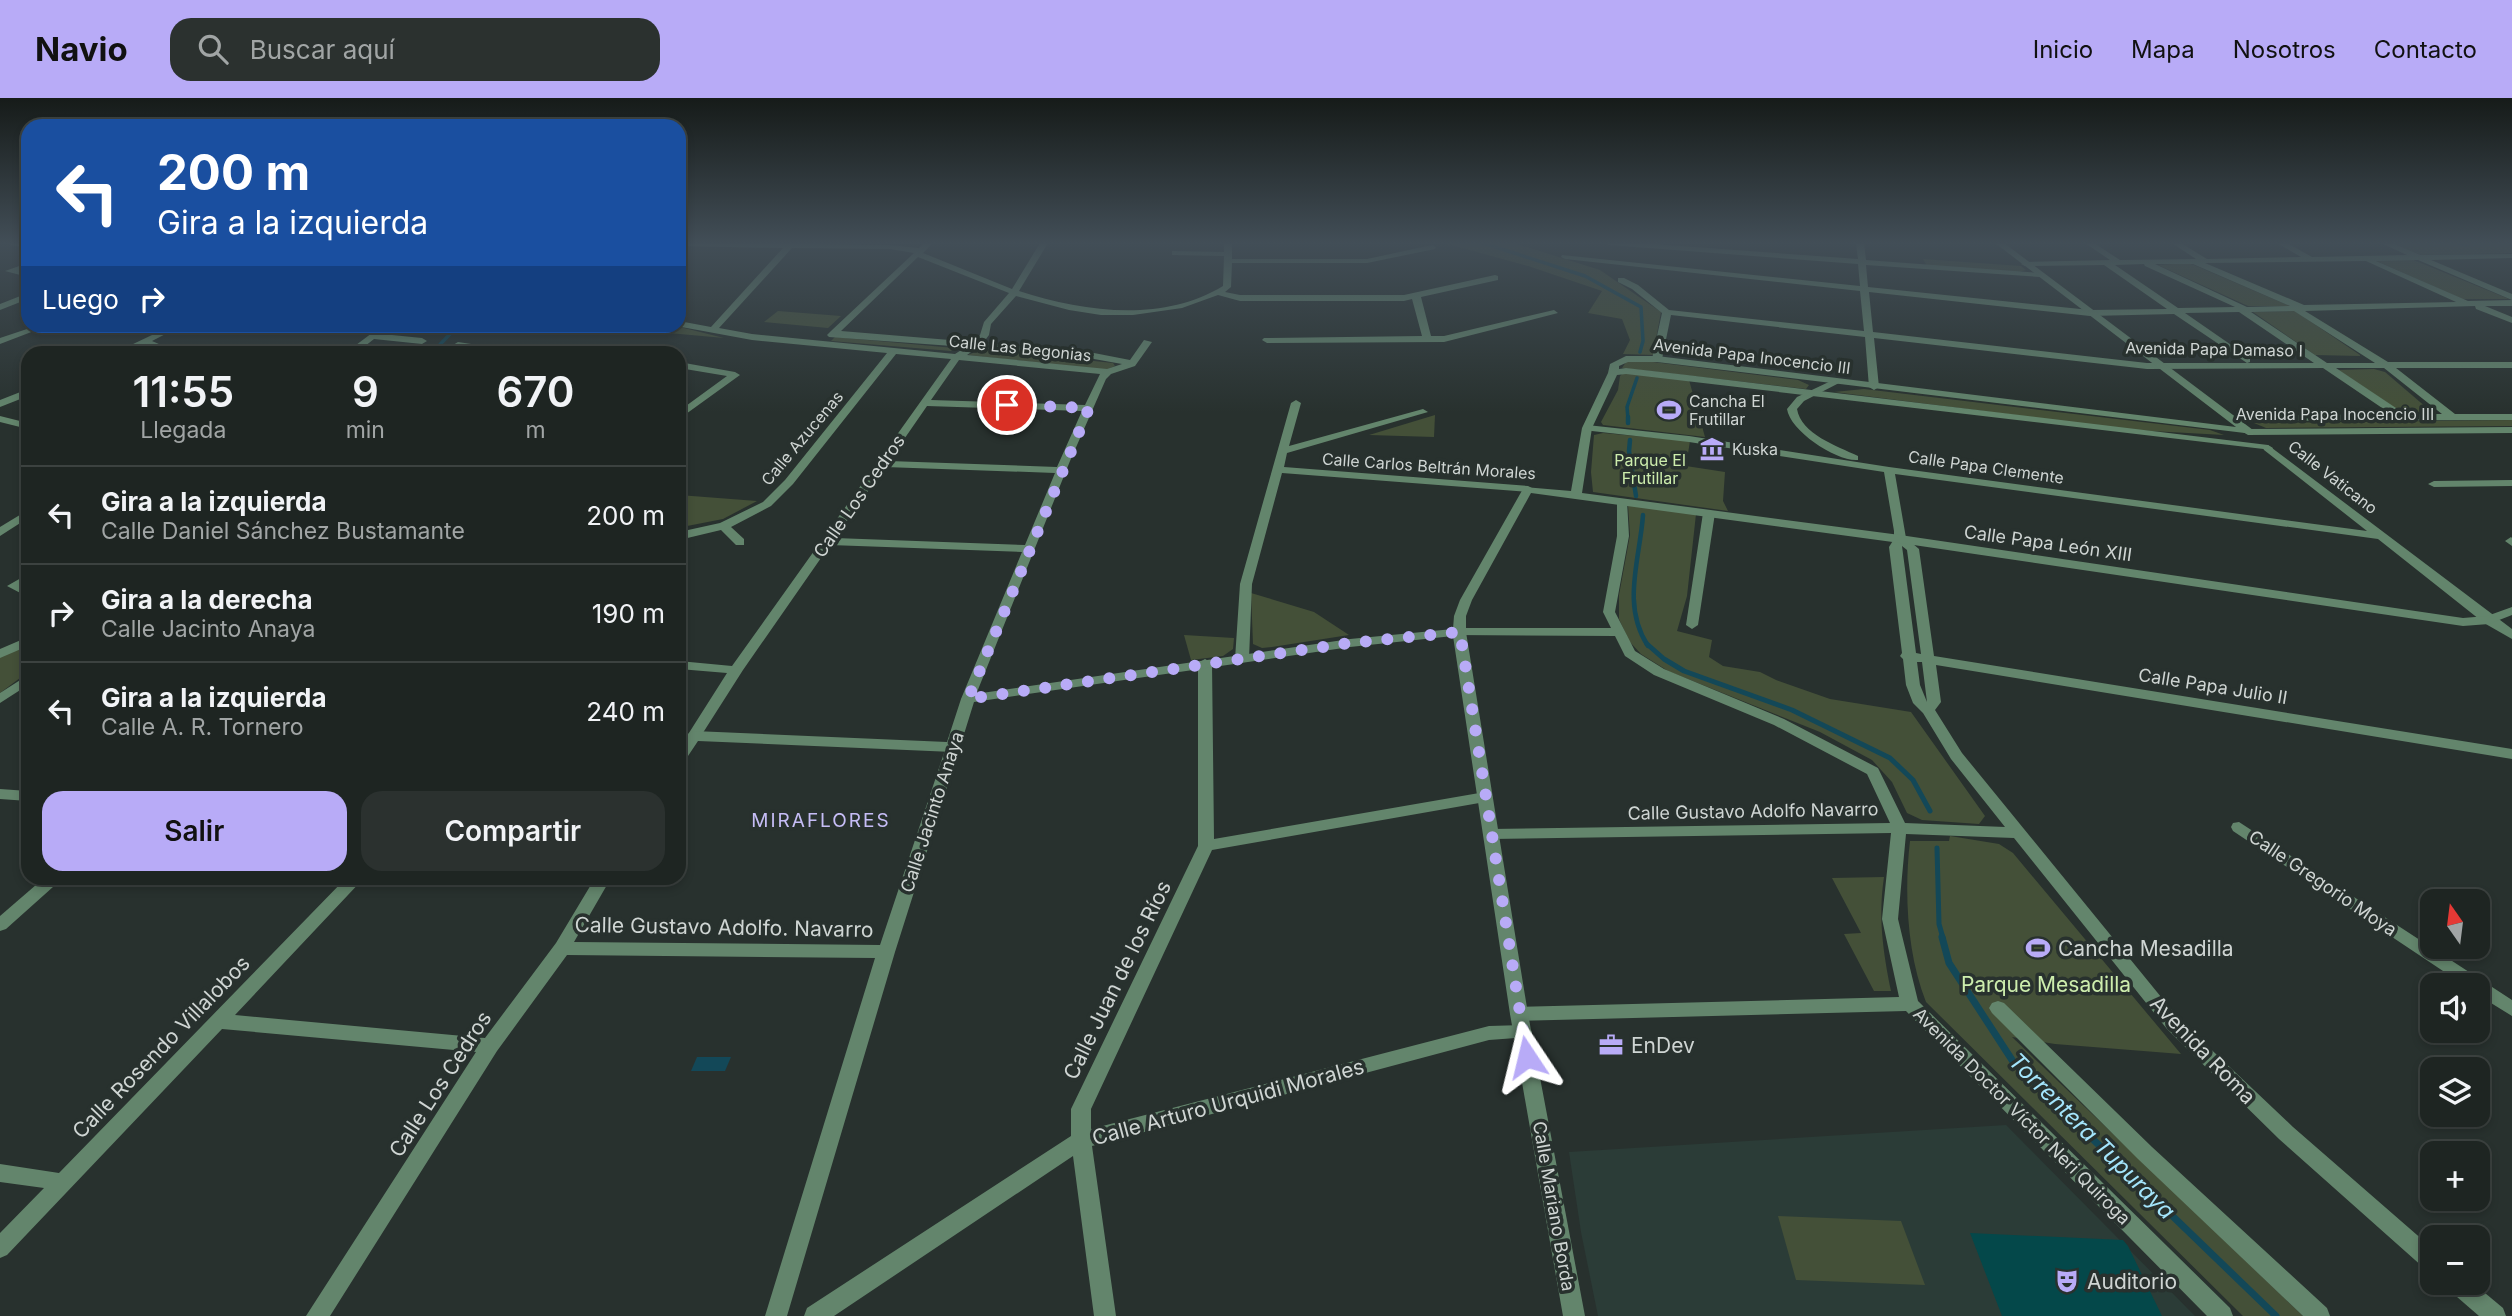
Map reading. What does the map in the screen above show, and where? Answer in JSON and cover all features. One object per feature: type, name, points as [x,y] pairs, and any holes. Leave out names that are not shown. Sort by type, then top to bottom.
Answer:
[{"type":"street","points":[[0,307],[18,300]]},
{"type":"street","points":[[713,330],[740,300]]},
{"type":"street","points":[[823,344],[868,300]]},
{"type":"street","name":"Calle Los Cedros","points":[[686,748],[736,670],[957,357],[977,345],[987,331],[987,324],[1008,300]]},
{"type":"street","points":[[1037,300],[1065,308],[1112,314],[1175,307],[1195,300]]},
{"type":"street","points":[[1417,300],[1427,340]]},
{"type":"street","points":[[1651,300],[1667,312],[1657,359]]},
{"type":"street","points":[[1865,300],[1874,387]]},
{"type":"street","points":[[1966,300],[2090,313],[2512,303]]},
{"type":"street","name":"Calle Vaticano","points":[[2073,300],[2234,418],[2268,448],[2512,635]]},
{"type":"street","points":[[2159,300],[2248,360]]},
{"type":"street","points":[[2224,300],[2245,310],[2313,359],[2402,417]]},
{"type":"street","points":[[2282,300],[2301,308],[2387,366],[2452,417]]},
{"type":"street","points":[[2459,300],[2512,320]]},
{"type":"street","name":"Avenida Papa Damaso I","points":[[1667,312],[2165,367],[2512,365]]},
{"type":"street","points":[[1267,340],[1444,340],[1554,313]]},
{"type":"street","name":"Calle Las Begonias","points":[[686,325],[752,337],[1108,372]]},
{"type":"street","points":[[0,341],[23,333]]},
{"type":"street","points":[[133,346],[162,333]]},
{"type":"street","name":"Calle Las Begonias","points":[[834,333],[1094,356],[1132,364]]},
{"type":"street","points":[[359,346],[372,336],[422,341]]},
{"type":"street","points":[[144,341],[157,346]]},
{"type":"street","points":[[1108,372],[1132,364],[1147,342]]},
{"type":"street","points":[[458,345],[465,346]]},
{"type":"street","name":"Calle Azucenas","points":[[686,535],[724,527],[766,504],[789,482],[894,351]]},
{"type":"street","name":"Avenida Papa Inocencio III","points":[[2268,448],[1626,371],[1613,373],[1615,364],[1621,360],[1657,359],[2248,432],[2510,431]]},
{"type":"street","name":"Avenida Papa Damaso I","points":[[2155,360],[2512,359]]},
{"type":"street","points":[[686,366],[735,375],[686,411]]},
{"type":"street","name":"Calle Jacinto Anaya","points":[[776,1316],[886,952],[968,699],[1061,470],[1102,378],[1108,372]]},
{"type":"street","points":[[1576,495],[1587,428],[1613,373]]},
{"type":"street","points":[[1836,382],[1798,399],[1791,415],[1798,425],[1814,438],[1868,464]]},
{"type":"street","points":[[0,404],[21,395]]},
{"type":"street","points":[[925,403],[1089,408]]},
{"type":"street","points":[[1242,659],[1246,584],[1296,403]]},
{"type":"street","points":[[1284,451],[1423,412]]},
{"type":"street","name":"Avenida Papa Inocencio III","points":[[2234,418],[2512,417]]},
{"type":"street","points":[[0,419],[21,424]]},
{"type":"street","name":"Calle Papa Clemente","points":[[1587,428],[1689,439],[1868,464],[1889,470],[2381,536]]},
{"type":"street","points":[[882,464],[1061,470]]},
{"type":"street","name":"Calle Carlos Beltrán Morales","points":[[1279,470],[1576,495]]},
{"type":"street","name":"Avenida Roma","points":[[1889,470],[1900,539],[1895,547],[1907,656],[1913,685],[1920,702],[1928,710],[1956,756],[2015,833],[2195,1048],[2286,1133],[2420,1250]]},
{"type":"street","points":[[2434,484],[2512,483]]},
{"type":"street","name":"Calle Mariano Borda","points":[[1528,489],[1466,600],[1460,616],[1460,632],[1521,1023],[1574,1316]]},
{"type":"street","name":"Calle Papa León XIII","points":[[1576,495],[1900,539],[2463,622],[2489,620],[2512,611]]},
{"type":"street","name":"Avenida Doctor Víctor Neri Quiroga","points":[[1621,501],[1623,536],[1609,612],[1630,653],[1659,672],[1779,722],[1873,771],[1899,828],[1890,919],[1910,1004],[2222,1316]]},
{"type":"street","points":[[1692,625],[1709,513]]},
{"type":"street","points":[[2,529],[21,517]]},
{"type":"street","points":[[724,527],[740,542]]},
{"type":"street","name":"Avenida Roma","points":[[1900,539],[1913,549],[1934,702],[1928,710]]},
{"type":"street","points":[[827,541],[1030,549]]},
{"type":"street","points":[[968,699],[1350,643],[1460,632],[1617,632]]},
{"type":"street","points":[[0,654],[21,644]]},
{"type":"street","name":"Calle Papa Julio II","points":[[1907,656],[2512,754]]},
{"type":"street","name":"Calle Juan de los Ríos","points":[[1105,1316],[1081,1140],[1081,1109],[1206,846],[1205,663]]},
{"type":"street","points":[[686,666],[736,670]]},
{"type":"street","points":[[0,699],[21,684]]},
{"type":"street","points":[[694,736],[953,747]]},
{"type":"street","points":[[0,794],[21,796]]},
{"type":"street","points":[[1206,846],[1485,797]]},
{"type":"street","name":"Calle Gregorio Moya","points":[[2239,827],[2458,973]]},
{"type":"street","name":"Calle Gustavo Adolfo Navarro","points":[[1491,834],[1899,828],[2015,833]]},
{"type":"street","points":[[0,925],[47,885]]},
{"type":"street","name":"Calle Rosendo Villalobos","points":[[0,1248],[349,885]]},
{"type":"street","name":"Calle Los Cedros","points":[[317,1316],[490,1046],[562,948],[599,885]]},
{"type":"street","name":"Calle Gustavo Adolfo. Navarro","points":[[562,948],[886,952]]},
{"type":"street","name":"Calle Gregorio Moya","points":[[2490,995],[2512,1009]]},
{"type":"street","name":"Calle Arturo Urquidi Morales","points":[[815,1316],[1081,1140],[1521,1023],[1910,1004]]},
{"type":"street","points":[[1998,1008],[2145,1153],[2319,1316]]},
{"type":"street","points":[[218,1021],[490,1046]]},
{"type":"street","points":[[0,1173],[61,1182]]},
{"type":"street","points":[[2472,1295],[2496,1316]]},
{"type":"shaded area","points":[[2006,1125],[2195,1316],[1598,1316],[1581,1232],[1569,1152]]},
{"type":"green space","points":[[1596,300],[1643,300],[1661,312],[1653,355],[1623,354],[1630,340],[1622,319],[1588,313]]},
{"type":"green space","points":[[2234,300],[2276,300],[2290,306],[2248,306]]},
{"type":"green space","points":[[778,311],[841,316],[828,328],[764,322]]},
{"type":"green space","points":[[2295,311],[2360,356],[2315,355],[2253,312]]},
{"type":"green space","points":[[686,328],[724,338],[669,333],[686,333]]},
{"type":"green space","points":[[835,337],[954,348],[951,351],[831,341]]},
{"type":"green space","points":[[982,349],[1113,363],[1115,366],[1106,370],[968,355]]},
{"type":"green space","points":[[1645,361],[1798,380],[1809,385],[1806,389],[1622,368],[1626,362]]},
{"type":"green space","points":[[2374,369],[2385,372],[2434,414],[2401,414],[2336,370]]},
{"type":"green space","name":"Parque El Frutillar","points":[[1623,373],[1689,380],[1705,437],[1603,425],[1601,422],[1618,390]]},
{"type":"green space","points":[[1864,389],[2210,430],[2224,435],[2133,430],[1834,392]]},
{"type":"green space","points":[[1435,415],[1434,437],[1369,435]]},
{"type":"green space","points":[[2512,420],[2512,426],[2266,428],[2254,423]]},
{"type":"green space","name":"Parque El Frutillar","points":[[1603,433],[1690,441],[1686,466],[1725,472],[1723,501],[1728,511],[1593,492],[1591,472],[1594,435]]},
{"type":"green space","points":[[686,496],[757,501],[723,519],[686,526]]},
{"type":"green space","points":[[1628,505],[1696,514],[1687,596],[1677,631],[1712,640],[1709,657],[1723,666],[1760,672],[1830,699],[1911,712],[1985,816],[1979,824],[1922,820],[1907,813],[1892,782],[1872,760],[1820,732],[1668,671],[1641,654],[1629,641],[1619,619],[1619,595],[1630,535]]},
{"type":"green space","points":[[1251,593],[1314,612],[1349,635],[1262,648],[1253,644]]},
{"type":"green space","points":[[1184,635],[1234,638],[1233,649],[1223,656],[1191,660]]},
{"type":"green space","points":[[21,646],[21,677],[0,693],[0,657]]},
{"type":"green space","name":"Parque Mesadilla","points":[[1950,836],[1999,844],[2013,853],[2181,1054],[2055,1044],[2012,1037],[2303,1316],[2243,1316],[1926,1002],[1915,964],[1909,923],[1907,881],[1910,841],[1949,841]]},
{"type":"green space","points":[[1884,877],[1882,934],[1891,991],[1874,991],[1844,934],[1861,933],[1832,878]]},
{"type":"green space","points":[[1778,1216],[1901,1221],[1925,1285],[1796,1280]]},
{"type":"water","points":[[697,1057],[731,1057],[725,1071],[691,1071]]},
{"type":"building","name":"Auditorio","points":[[1970,1233],[2123,1240],[2162,1316],[2002,1316]]},
{"type":"waterway","name":"Torrentera Tupuraya","points":[[1628,300],[1641,307],[1643,341],[1640,352]]},
{"type":"waterway","points":[[439,346],[452,333]]},
{"type":"waterway","name":"Torrentera Tupuraya","points":[[1628,419],[1627,407],[1637,378]]},
{"type":"waterway","name":"Torrentera Tupuraya","points":[[1630,440],[1629,451],[1636,496]]},
{"type":"waterway","name":"Torrentera Tupuraya","points":[[1643,515],[1634,598],[1635,614],[1647,644]]},
{"type":"waterway","name":"Torrentera Tupuraya","points":[[1647,644],[1684,671],[1792,710],[1890,758],[1913,780],[1930,811]]},
{"type":"waterway","name":"Torrentera Tupuraya","points":[[1937,848],[1939,924],[1943,938]]},
{"type":"waterway","name":"Torrentera Tupuraya","points":[[1942,937],[1949,963],[2014,1063],[2276,1316]]},
{"type":"place","name":"Cancha El Frutillar","points":[[1669,410]]},
{"type":"place","name":"Kuska","points":[[1712,449]]},
{"type":"place","name":"Cancha Mesadilla","points":[[2038,948]]},
{"type":"place","name":"EnDev","points":[[1611,1045]]},
{"type":"place","name":"Auditorio","points":[[2067,1281]]},
{"type":"district","name":"MIRAFLORES","points":[[821,820]]},
{"type":"route","points":[[1007,405],[1089,408],[968,699],[1350,643],[1460,632],[1527,1057]]}]
